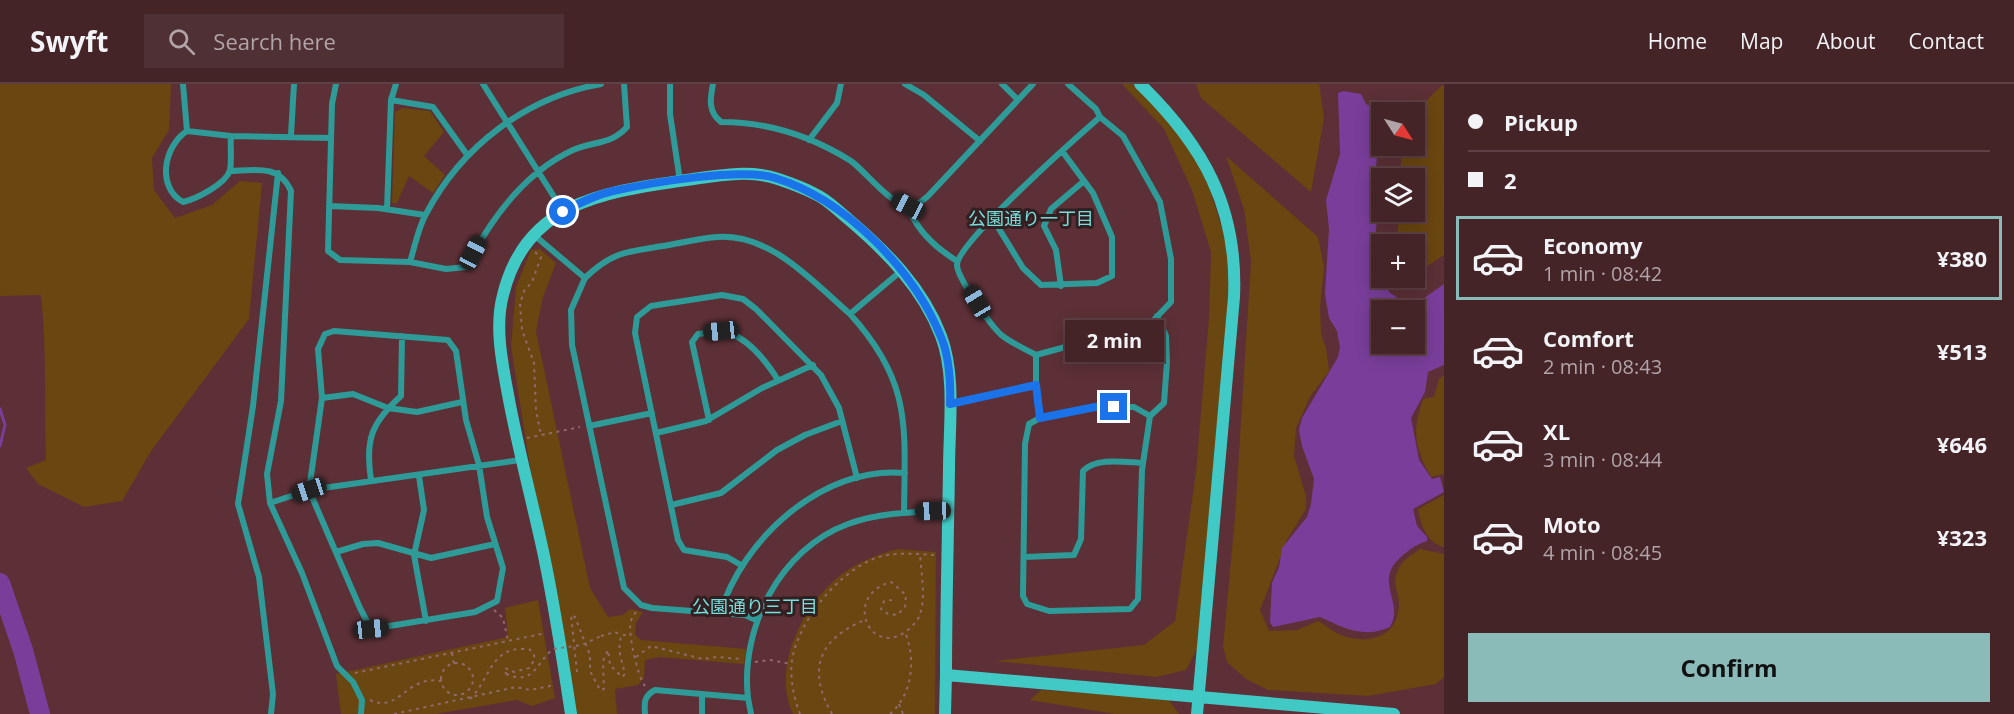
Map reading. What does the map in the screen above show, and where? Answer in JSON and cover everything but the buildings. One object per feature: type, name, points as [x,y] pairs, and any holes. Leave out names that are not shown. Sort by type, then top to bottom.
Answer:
[{"type":"street","points":[[183,84],[188,131]]},
{"type":"street","points":[[291,135],[294,84]]},
{"type":"street","points":[[336,84],[331,138],[328,251],[340,260],[410,262],[446,269],[466,267],[481,239],[508,199],[540,172],[573,150],[618,138],[627,127],[624,84]]},
{"type":"street","points":[[387,209],[391,100],[396,84]]},
{"type":"street","points":[[483,84],[563,212]]},
{"type":"street","points":[[410,262],[425,215],[451,175],[468,156],[507,122],[538,104],[568,91],[595,84]]},
{"type":"street","points":[[670,84],[670,114],[680,181]]},
{"type":"street","points":[[713,84],[711,108],[714,116],[721,122],[778,128],[809,140],[851,162],[895,200],[908,206],[918,205],[928,196],[1033,84]]},
{"type":"street","points":[[809,140],[837,103],[841,84]]},
{"type":"street","points":[[905,84],[924,95],[980,141]]},
{"type":"street","points":[[1002,84],[1018,100]]},
{"type":"street","points":[[1068,84],[1096,109],[1100,117],[1123,136],[1160,202],[1171,259],[1171,302],[1148,326],[1117,338],[1080,343],[1036,355],[1002,337],[987,319],[956,268],[958,255],[1062,151],[1100,117]]},
{"type":"street","points":[[1140,84],[1175,120],[1203,159],[1220,195],[1233,247],[1234,297],[1197,714]]},
{"type":"street","points":[[391,100],[433,107],[468,156]]},
{"type":"street","points":[[231,136],[230,171],[217,184],[192,200],[183,202],[175,197],[169,189],[166,167],[174,144],[188,131],[231,136],[291,135],[331,138]]},
{"type":"street","points":[[993,219],[1023,268],[1041,285],[1096,283],[1112,276],[1112,237],[1093,193],[1062,151]]},
{"type":"street","points":[[230,171],[268,170],[278,173],[286,181],[291,191],[281,401],[267,474],[270,503],[302,573],[337,666],[353,682],[361,698],[361,714]]},
{"type":"street","points":[[271,714],[273,694],[259,577],[238,504],[254,406],[278,173]]},
{"type":"street","points":[[571,714],[544,556],[520,460],[503,369],[499,327],[502,296],[513,265],[534,235],[563,212],[587,199],[612,191],[738,174],[774,177],[818,195],[878,244],[921,296],[942,339],[950,404],[945,714]]},
{"type":"street","points":[[1061,286],[1056,250],[1044,226],[1052,209],[1084,181]]},
{"type":"street","points":[[329,206],[387,209],[425,215]]},
{"type":"street","points":[[908,206],[912,219],[927,237],[957,261]]},
{"type":"street","points":[[534,235],[585,278]]},
{"type":"street","points":[[756,620],[745,615],[641,605],[624,588],[570,326],[571,310],[585,278],[603,260],[622,252],[719,237],[742,239],[767,247],[790,262],[850,314],[863,328],[889,368],[902,406],[904,512]]},
{"type":"street","points":[[850,314],[901,271]]},
{"type":"street","points":[[741,566],[727,557],[684,550],[678,540],[634,326],[642,310],[651,306],[722,295],[738,297],[756,309],[813,365],[834,396],[857,478]]},
{"type":"street","points":[[1150,416],[1134,407],[1095,407],[1040,418],[1029,424],[1025,444],[1023,596],[1027,604],[1049,611],[1130,609],[1138,599],[1138,512],[1143,463],[1150,416],[1164,403],[1167,362],[1166,336],[1157,316]]},
{"type":"street","points":[[334,331],[402,336],[448,340],[456,351],[462,402],[479,465],[487,516],[503,568],[501,588],[497,601],[475,612],[371,629],[309,490],[322,398],[318,349],[325,334],[334,331]]},
{"type":"street","points":[[709,420],[692,342],[698,334],[721,331],[739,336],[770,368],[778,380]]},
{"type":"street","points":[[371,480],[368,456],[372,430],[388,408],[401,396],[402,336]]},
{"type":"street","points":[[1036,355],[1036,385],[1040,418]]},
{"type":"street","points":[[656,433],[709,420],[778,380],[813,365]]},
{"type":"street","points":[[950,404],[1036,385]]},
{"type":"street","points":[[322,398],[353,394],[388,408],[417,412],[462,402]]},
{"type":"street","points":[[589,426],[652,413]]},
{"type":"street","points":[[671,505],[721,493],[777,450],[805,435],[842,421]]},
{"type":"street","points":[[270,503],[309,490],[520,460]]},
{"type":"street","points":[[1024,557],[1074,555],[1082,539],[1083,471],[1088,465],[1102,462],[1143,463]]},
{"type":"street","points":[[720,614],[741,566],[767,535],[794,511],[828,490],[857,478],[904,473]]},
{"type":"street","points":[[419,476],[424,510],[414,552],[426,621]]},
{"type":"street","points":[[751,714],[747,698],[747,661],[756,620],[783,574],[816,543],[848,524],[904,512],[948,511]]},
{"type":"street","points":[[336,552],[378,543],[431,558],[495,544]]},
{"type":"street","points":[[945,675],[1394,714]]},
{"type":"street","points":[[645,714],[644,702],[655,690],[747,698]]},
{"type":"street","points":[[702,694],[702,714]]},
{"type":"path","points":[[528,257],[533,252],[538,252],[541,257],[532,282],[524,291],[520,304],[522,330],[534,363],[541,435]]},
{"type":"path","points":[[526,438],[589,426]]},
{"type":"path","points":[[800,714],[791,678],[794,652],[804,628],[826,594],[847,576],[874,559],[902,553],[939,555]]},
{"type":"path","points":[[892,600],[884,601],[881,609],[888,614],[897,615],[906,607],[906,595],[891,582],[880,585],[872,592],[865,604],[865,620],[872,631],[885,638],[896,638],[905,632],[921,614],[920,554]]},
{"type":"path","points":[[641,605],[631,621],[630,635],[639,679],[651,692]]},
{"type":"path","points":[[488,606],[503,618],[508,641]]},
{"type":"path","points":[[576,681],[577,654],[571,636],[571,615],[575,617],[590,655],[590,671],[600,690],[604,689],[603,662],[608,650],[610,665],[622,678],[625,674],[619,650],[621,635]]},
{"type":"path","points":[[832,714],[819,685],[817,673],[820,657],[839,634],[865,620]]},
{"type":"path","points":[[346,675],[549,632]]},
{"type":"path","points":[[470,699],[478,692],[491,665],[506,651],[520,648],[534,652],[535,659],[529,668],[514,672],[505,668],[506,674],[516,678],[532,673],[553,649],[582,645],[615,632],[630,635]]},
{"type":"path","points":[[890,714],[900,704],[908,686],[911,670],[910,644],[905,632]]},
{"type":"path","points":[[636,657],[651,646],[703,660],[717,657],[793,664]]},
{"type":"path","points":[[452,653],[454,664]]},
{"type":"path","points":[[454,664],[467,666],[472,675],[472,685],[460,694],[446,690],[441,681],[443,671],[454,664]]},
{"type":"path","points":[[361,698],[384,704],[402,697],[410,686],[435,680],[441,681]]},
{"type":"path","points":[[394,714],[516,687],[530,690],[556,685]]},
{"type":"path","points":[[460,694],[461,701]]},
{"type":"path","points":[[900,704],[903,714]]},
{"type":"shaded area","points":[[0,84],[171,84],[169,130],[152,158],[154,190],[175,218],[212,205],[240,181],[262,183],[249,319],[151,451],[122,501],[84,507],[38,484],[26,468],[46,460],[43,316],[41,295],[0,296]]},
{"type":"shaded area","points":[[1122,84],[1132,84],[1174,126],[1206,177],[1227,244],[1229,289],[1197,649],[1186,670],[1156,677],[995,661],[1144,645],[1175,621],[1196,472],[1209,318],[1211,252],[1192,190],[1164,129]]},
{"type":"shaded area","points":[[1196,84],[1319,84],[1324,118],[1311,192],[1201,98]]},
{"type":"shaded area","points":[[1444,84],[1444,255],[1425,267],[1425,234],[1398,234],[1398,222],[1425,222],[1425,168],[1401,168],[1401,156],[1425,156],[1425,103]]},
{"type":"shaded area","points":[[1343,91],[1361,94],[1366,104],[1371,107],[1371,156],[1377,156],[1376,168],[1371,168],[1371,222],[1377,222],[1376,234],[1371,234],[1371,288],[1386,288],[1401,300],[1371,300],[1371,354],[1425,354],[1425,300],[1421,300],[1444,284],[1444,365],[1428,372],[1425,392],[1411,418],[1419,460],[1432,479],[1440,477],[1444,492],[1413,509],[1417,526],[1427,537],[1427,541],[1411,549],[1393,565],[1389,583],[1394,618],[1390,627],[1371,632],[1354,631],[1320,617],[1273,627],[1270,622],[1272,583],[1279,567],[1282,548],[1307,517],[1311,504],[1314,479],[1302,446],[1299,430],[1302,418],[1338,357],[1340,347],[1337,331],[1329,318],[1325,294],[1329,229],[1326,200],[1340,154],[1338,93]]},
{"type":"shaded area","points":[[402,108],[430,111],[444,132],[424,156],[445,175],[433,193],[409,176],[397,203],[392,203],[395,112]]},
{"type":"shaded area","points":[[1226,156],[1318,237],[1324,267],[1320,307],[1321,334],[1326,348],[1329,371],[1310,397],[1296,428],[1294,456],[1306,496],[1306,509],[1287,540],[1260,610],[1269,631],[1297,630],[1318,621],[1343,636],[1357,639],[1375,637],[1390,629],[1398,614],[1399,603],[1395,583],[1401,564],[1420,549],[1444,554],[1444,677],[1436,684],[1368,696],[1268,690],[1246,679],[1227,662],[1223,647],[1235,517],[1251,261],[1244,209]]},
{"type":"shaded area","points":[[540,249],[556,263],[543,297],[536,331],[590,588],[608,617],[623,615],[630,609],[643,612],[636,623],[635,635],[641,640],[746,649],[744,664],[659,657],[645,660],[644,678],[638,685],[615,689],[617,714],[569,714],[511,346],[516,287],[531,250]]},
{"type":"shaded area","points":[[1444,375],[1444,474],[1431,477],[1416,439],[1417,421],[1423,399],[1434,397],[1439,379]]},
{"type":"shaded area","points":[[1444,495],[1444,547],[1429,537],[1423,527],[1418,509]]},
{"type":"shaded area","points":[[897,549],[936,552],[935,714],[793,714],[787,696],[786,677],[789,657],[804,619],[815,602],[842,574],[868,559]]},
{"type":"shaded area","points":[[538,600],[555,698],[532,706],[517,700],[435,714],[341,714],[336,674],[508,637],[505,608]]},
{"type":"shaded area","points":[[1041,690],[1168,699],[1179,714],[1115,714],[1030,700]]},
{"type":"waterway","points":[[0,409],[5,425],[0,446]]},
{"type":"waterway","points":[[0,583],[23,650],[40,714]]},
{"type":"district","name":"公園通り一丁目","points":[[1031,218]]},
{"type":"district","name":"公園通り三丁目","points":[[755,606]]},
{"type":"route","points":[[563,212],[587,199],[612,191],[723,175],[774,177],[818,195],[878,244],[921,296],[942,339],[951,394],[950,404],[1036,385],[1040,418],[1095,407],[1114,407]]}]
